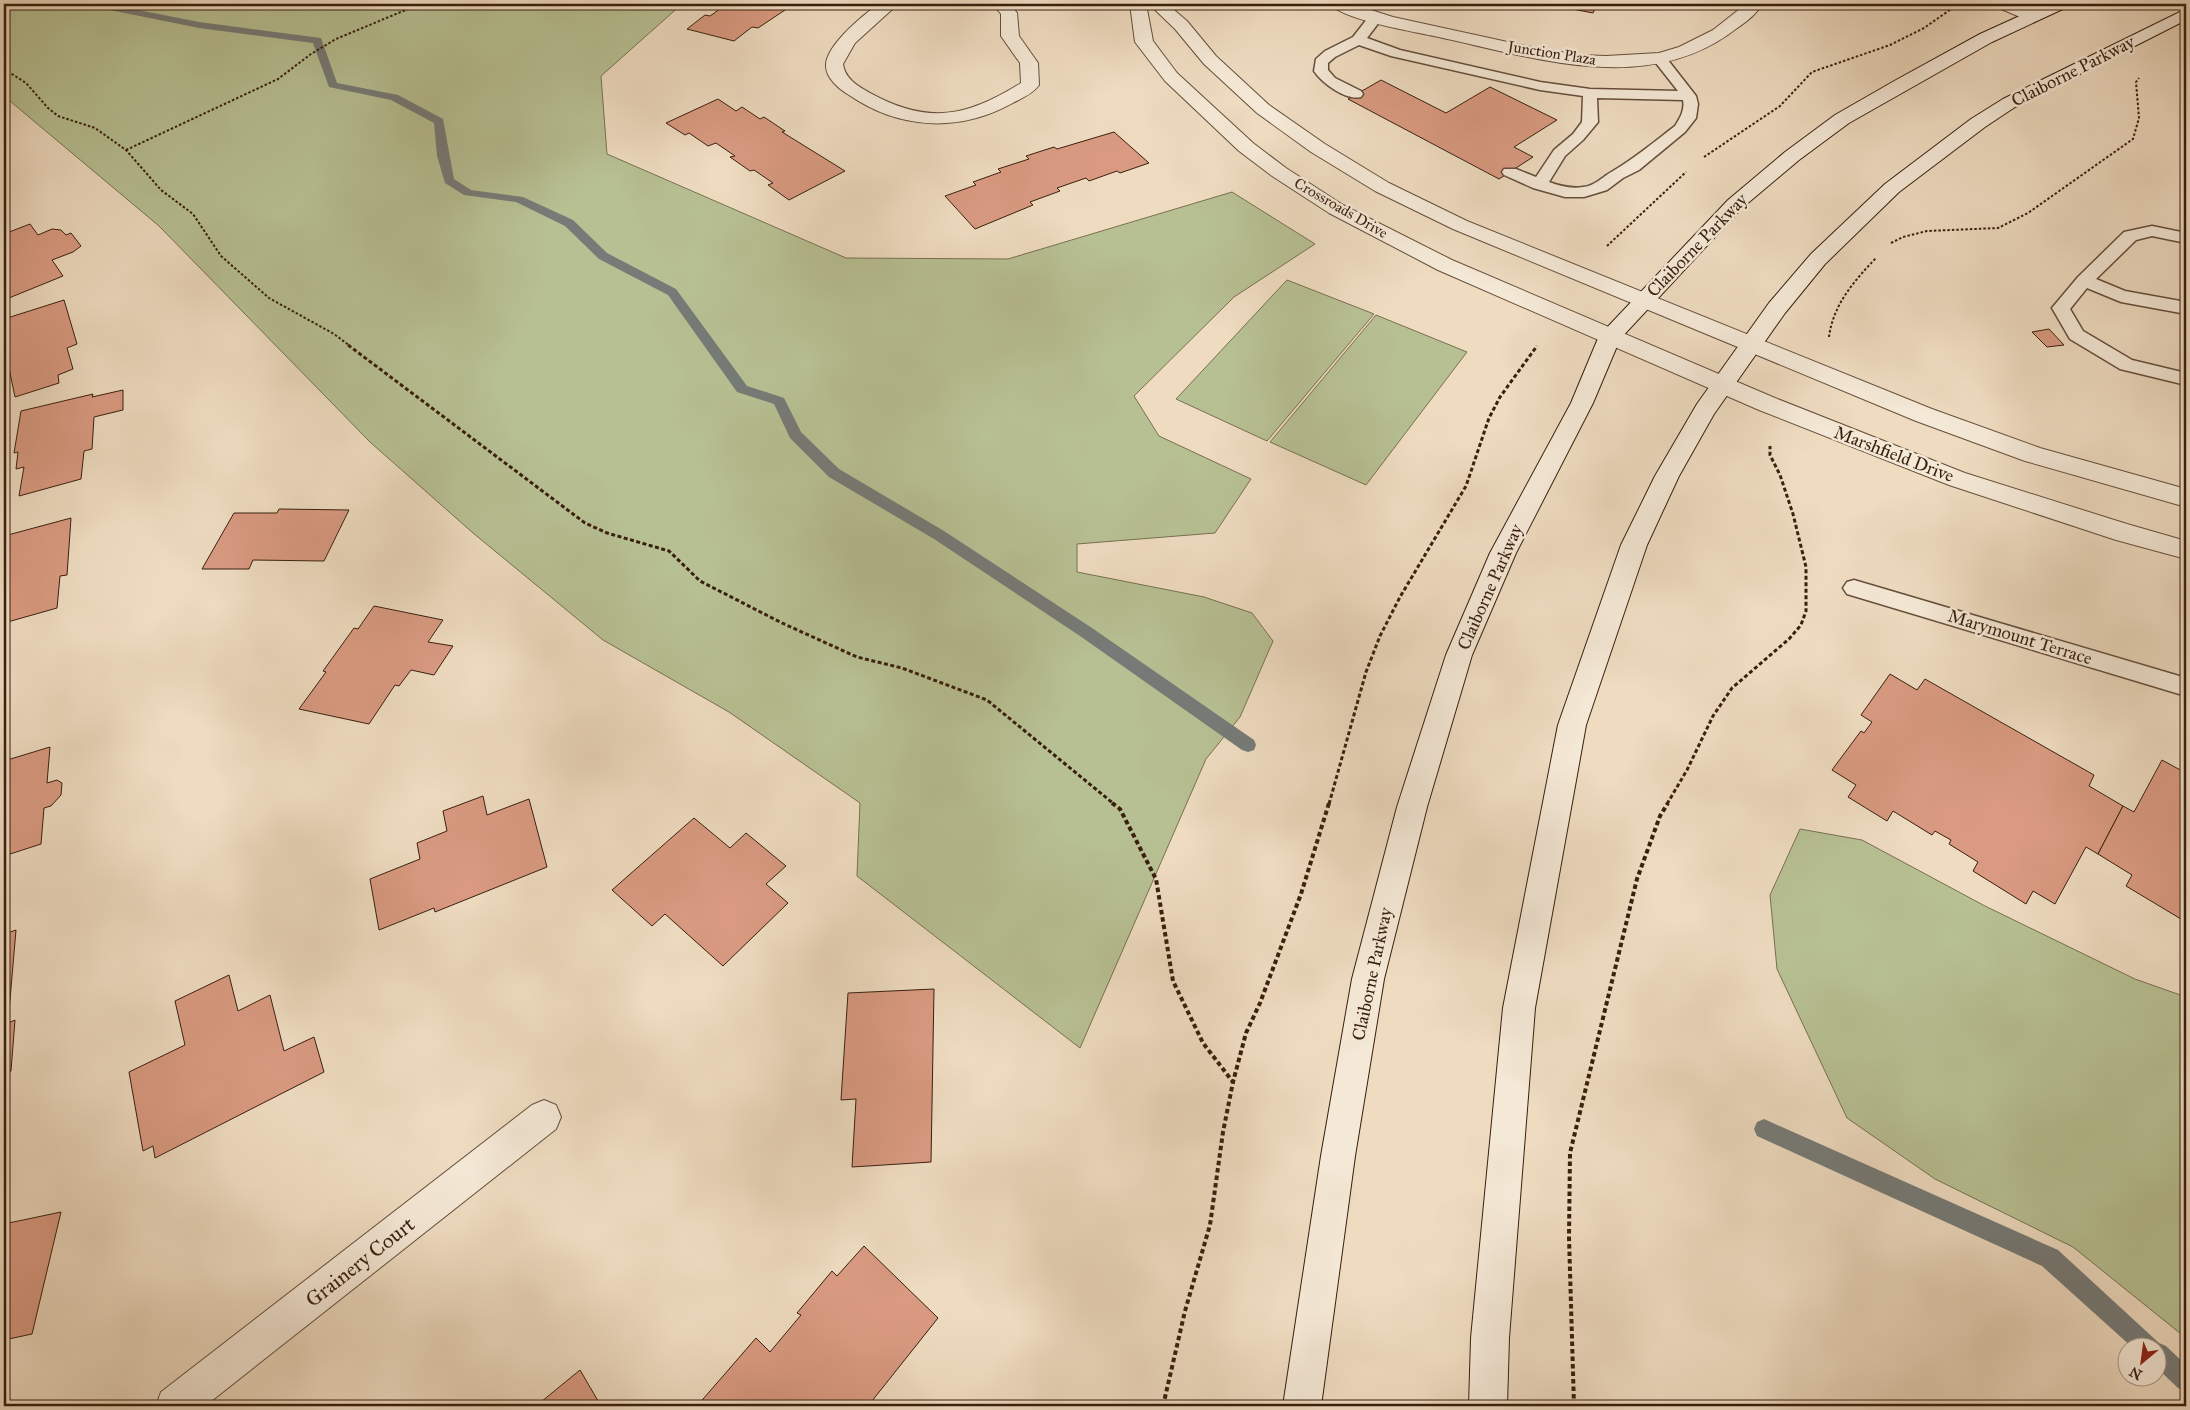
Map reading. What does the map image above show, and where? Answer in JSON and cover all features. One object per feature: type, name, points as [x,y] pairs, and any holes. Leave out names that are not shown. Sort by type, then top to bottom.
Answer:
[{"type":"street","points":[[890,4],[879,10],[840,50],[834,65],[836,74],[848,87],[885,109],[910,116],[931,119],[951,118],[980,112],[1003,103],[1030,85],[1030,63],[1010,36],[1009,13],[1001,4]]},
{"type":"street","name":"Crossroads Drive","points":[[1138,4],[1144,42],[1171,77],[1246,147],[1279,172],[1336,209],[1445,265],[1610,336]]},
{"type":"street","points":[[1156,4],[1181,25],[1210,60],[1263,109],[1318,148],[1382,188],[1460,225],[1924,415],[2033,455],[2186,498]]},
{"type":"street","name":"Junction Plaza","points":[[1339,4],[1409,26],[1554,56],[1593,61],[1631,61],[1659,58],[1693,49],[1716,37],[1751,9],[1754,4]]},
{"type":"street","points":[[2005,4],[2033,16]]},
{"type":"street","name":"Claiborne Parkway","points":[[1302,1406],[1338,1156],[1368,979],[1412,807],[1459,655],[1503,553],[1582,403],[1610,336],[1735,204],[1792,156],[1842,119],[1969,47],[2059,4]]},
{"type":"street","name":"Claiborne Parkway","points":[[1488,1406],[1490,1338],[1519,1008],[1572,725],[1634,545],[1667,476],[1705,410],[1777,308],[1818,259],[1892,188],[1978,123],[2009,103],[2186,14]]},
{"type":"street","name":"Marshfield Drive","points":[[1610,336],[1767,404],[1957,479],[2126,534],[2186,550]]},
{"type":"street","name":"Grainery Court","points":[[176,1406],[544,1117]]},
{"type":"lane","points":[[1356,94],[1330,81],[1321,71],[1321,62],[1330,54],[1358,40],[1376,17]]},
{"type":"lane","points":[[1358,40],[1396,53],[1540,86],[1590,93],[1689,96]]},
{"type":"lane","points":[[1510,172],[1539,185],[1565,192],[1584,192],[1601,187],[1616,175],[1633,167],[1680,129],[1688,118],[1691,104],[1689,96],[1659,58]]},
{"type":"lane","points":[[1539,185],[1559,153],[1578,137],[1590,122],[1590,93]]},
{"type":"lane","points":[[2186,238],[2152,232],[2130,236],[2084,281],[2061,308],[2076,335],[2126,365],[2186,379]]},
{"type":"lane","points":[[2084,281],[2121,296],[2186,308]]},
{"type":"lane","name":"Marymount Terrace","points":[[1854,588],[2186,687]]},
{"type":"path","points":[[126,150],[269,83],[311,54],[336,40],[420,4]]},
{"type":"path","points":[[4,69],[26,83],[48,108],[58,116],[95,128],[126,150],[161,190],[193,214],[222,256],[269,298],[334,334],[585,523],[607,533],[669,551],[700,581],[782,623],[857,657],[902,668],[987,700],[1120,809],[1156,879],[1173,981],[1203,1043],[1233,1082],[1223,1132],[1210,1225],[1185,1311],[1163,1406]]},
{"type":"path","points":[[1885,249],[1892,242],[1907,234],[1928,230],[1993,229],[2011,224],[2089,172],[2133,139],[2139,130],[2140,118],[2136,82],[2141,73]]},
{"type":"path","points":[[1790,361],[1802,338],[1830,336],[1829,329],[1840,303],[1865,269],[1878,256]]},
{"type":"path","points":[[1574,1406],[1569,1237],[1570,1152],[1637,878],[1660,816],[1687,770],[1713,716],[1732,688],[1789,639],[1801,625],[1806,611],[1806,566],[1780,474],[1770,455],[1767,404]]},
{"type":"green space","points":[[4,4],[682,4],[601,76],[607,154],[846,258],[1008,259],[1232,192],[1315,244],[1234,297],[1134,396],[1159,436],[1251,479],[1215,533],[1077,544],[1077,572],[1204,597],[1252,613],[1273,641],[1240,717],[1206,759],[1080,1048],[857,876],[860,803],[729,712],[603,640],[473,533],[370,442],[159,226],[4,96]]},
{"type":"green space","points":[[1287,280],[1374,314],[1267,441],[1176,399]]},
{"type":"green space","points":[[1376,315],[1467,352],[1366,485],[1270,442]]},
{"type":"green space","points":[[1800,829],[1862,840],[1985,906],[2135,979],[2186,997],[2186,1338],[2073,1247],[1935,1179],[1847,1118],[1777,969],[1770,895]]},
{"type":"building","points":[[727,4],[794,4],[758,28],[752,27],[734,41],[687,29],[705,15],[710,16]]},
{"type":"building","points":[[1547,4],[1597,4],[1593,13]]},
{"type":"building","points":[[1381,80],[1446,113],[1490,87],[1557,120],[1514,147],[1533,157],[1499,179],[1348,99]]},
{"type":"building","points":[[718,99],[736,111],[742,107],[760,119],[764,117],[785,131],[782,132],[845,171],[789,200],[768,185],[773,183],[754,170],[750,171],[730,157],[735,156],[716,143],[708,146],[689,133],[685,135],[666,123]]},
{"type":"building","points":[[1114,132],[1149,163],[1120,173],[1117,171],[1089,181],[1086,178],[1057,188],[1060,191],[1030,202],[1033,205],[975,229],[945,196],[976,185],[973,182],[1001,172],[998,169],[1029,159],[1026,156]]},
{"type":"building","points":[[30,224],[38,235],[52,229],[61,230],[66,235],[71,233],[81,246],[73,252],[52,260],[63,276],[4,300],[4,234]]},
{"type":"building","points":[[64,300],[77,344],[67,348],[73,369],[58,375],[59,383],[15,397],[9,368],[4,370],[4,319]]},
{"type":"building","points":[[2049,329],[2064,345],[2047,347],[2032,332]]},
{"type":"building","points":[[123,390],[123,410],[94,417],[92,449],[84,451],[81,479],[19,496],[24,467],[16,469],[18,452],[14,453],[21,411],[93,394],[92,397]]},
{"type":"building","points":[[279,509],[349,510],[324,561],[253,560],[249,569],[202,569],[234,513],[277,513]]},
{"type":"building","points":[[71,518],[67,575],[60,576],[57,608],[4,623],[4,536]]},
{"type":"building","points":[[374,606],[443,620],[428,642],[453,646],[434,675],[411,670],[399,686],[395,685],[369,724],[299,709],[326,672],[323,671],[354,628],[358,629]]},
{"type":"building","points":[[1890,674],[1917,690],[1925,679],[2094,775],[2089,786],[2123,806],[2098,854],[2086,847],[2055,904],[2033,891],[2026,904],[1973,871],[1978,862],[1949,844],[1951,840],[1935,831],[1932,835],[1893,811],[1887,821],[1848,797],[1856,785],[1832,770],[1861,731],[1864,733],[1872,722],[1861,715]]},
{"type":"building","points":[[50,747],[47,783],[57,780],[62,783],[61,795],[51,806],[44,808],[41,844],[4,856],[4,761]]},
{"type":"building","points":[[2162,760],[2184,772],[2186,768],[2186,922],[2126,886],[2132,875],[2098,854],[2123,806],[2134,812]]},
{"type":"building","points":[[483,796],[487,815],[529,799],[547,867],[435,912],[434,908],[379,930],[370,879],[420,859],[417,843],[447,831],[443,811]]},
{"type":"building","points":[[694,818],[730,848],[746,833],[786,866],[766,884],[788,903],[723,966],[665,914],[652,926],[612,890]]},
{"type":"building","points":[[16,930],[8,1023],[15,1020],[11,1071],[4,1073],[4,934]]},
{"type":"building","points":[[229,975],[238,1011],[270,995],[284,1051],[314,1037],[324,1072],[155,1158],[153,1146],[143,1151],[129,1072],[185,1045],[175,1001]]},
{"type":"building","points":[[934,989],[931,1162],[852,1167],[856,1099],[841,1100],[848,993]]},
{"type":"building","points":[[61,1212],[32,1334],[4,1340],[4,1224]]},
{"type":"building","points":[[864,1246],[938,1318],[868,1406],[697,1406],[756,1338],[770,1352],[801,1315],[797,1313],[832,1271],[837,1276]]},
{"type":"building","points":[[580,1370],[601,1406],[536,1406]]},
{"type":"waterway","points":[[95,4],[199,25],[317,40],[333,85],[394,97],[439,121],[443,156],[449,181],[468,193],[519,199],[569,223],[603,256],[672,292],[742,389],[779,401],[795,435],[834,473],[939,535],[1086,632],[1248,745]]},
{"type":"waterway","points":[[1764,1129],[2050,1258],[2139,1338]]},
{"type":"waterway","points":[[2168,1363],[2186,1380]]}]
